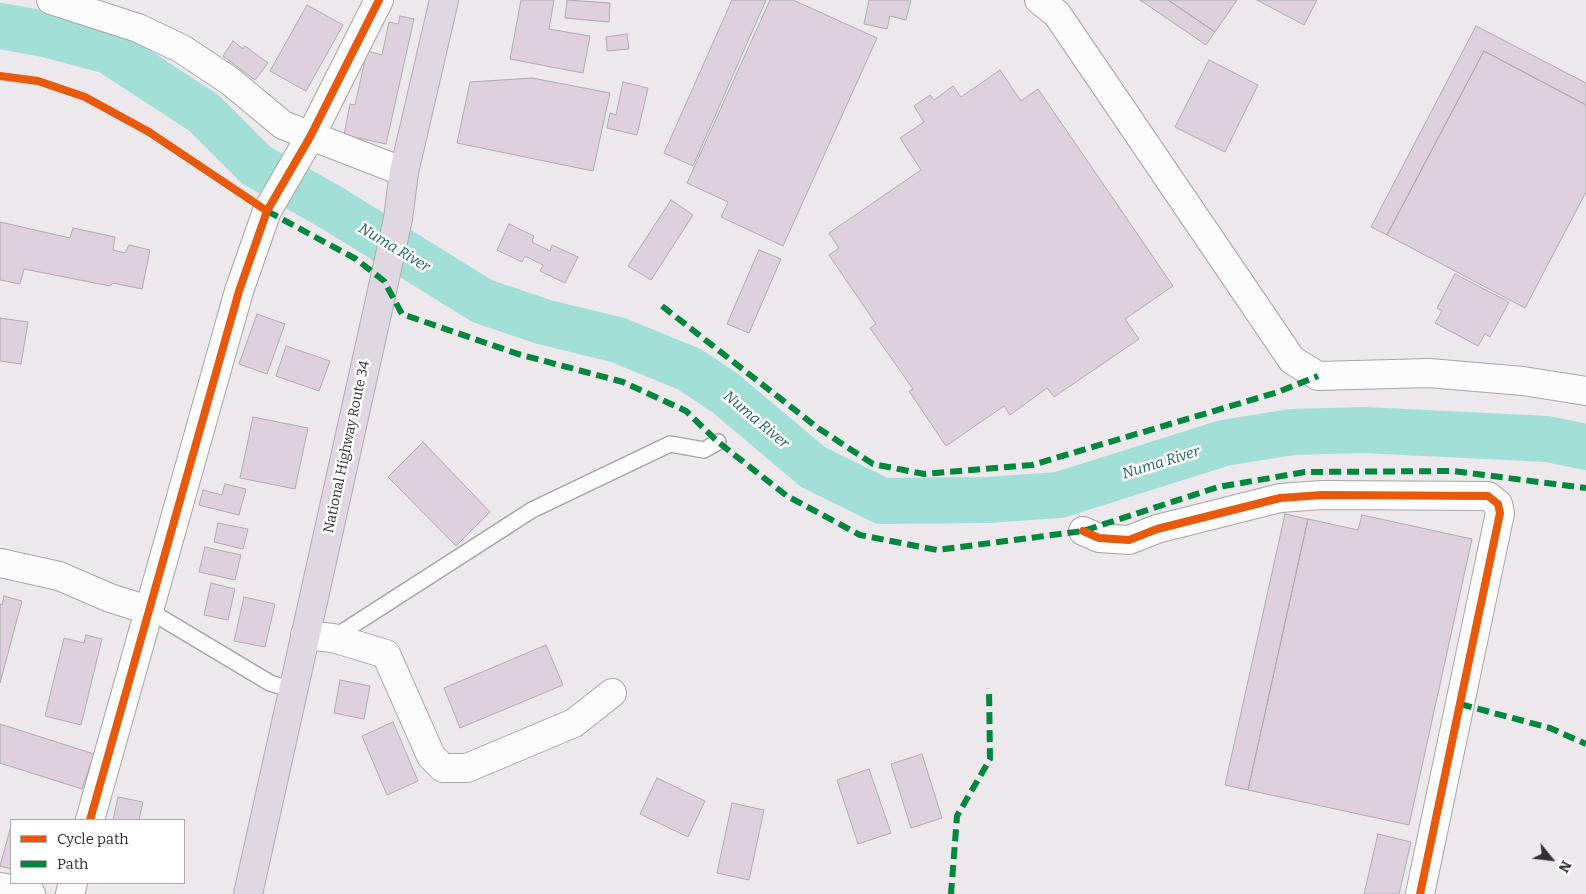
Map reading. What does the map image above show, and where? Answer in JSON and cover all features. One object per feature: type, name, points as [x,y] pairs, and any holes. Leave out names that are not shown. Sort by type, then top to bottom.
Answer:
[{"type":"highway","name":"National Highway Route 34","points":[[248,894],[398,220],[404,172],[444,0]]},
{"type":"street","points":[[51,0],[138,28],[182,49],[230,81],[283,125],[404,172]]},
{"type":"street","points":[[90,819],[239,291],[267,211],[310,137],[379,0]]},
{"type":"street","points":[[1039,0],[1057,14],[1292,360],[1318,376],[1430,373],[1523,381],[1586,391]]},
{"type":"street","points":[[1083,532],[1099,538],[1129,540],[1157,528],[1280,498],[1322,495],[1488,496],[1498,504],[1500,513],[1420,894]]},
{"type":"street","points":[[0,563],[59,576],[110,598],[148,610]]},
{"type":"street","points":[[305,635],[333,638],[386,654],[431,756],[444,768],[467,768],[574,723],[612,693]]},
{"type":"street","points":[[0,887],[31,894]]},
{"type":"lane","points":[[333,638],[532,510],[670,444],[704,450],[718,442]]},
{"type":"lane","points":[[148,610],[270,683],[293,690]]},
{"type":"path","points":[[0,76],[38,81],[85,97],[148,132],[267,211]]},
{"type":"building","points":[[521,0],[554,0],[549,29],[590,36],[583,73],[510,59]]},
{"type":"building","points":[[567,0],[610,3],[609,22],[565,18]]},
{"type":"building","points":[[732,0],[766,0],[693,166],[664,153]]},
{"type":"building","points":[[770,0],[793,0],[877,38],[783,246],[721,217],[728,202],[687,183]]},
{"type":"building","points":[[869,0],[911,0],[906,20],[890,16],[887,29],[864,24]]},
{"type":"building","points":[[1140,0],[1168,0],[1215,32],[1206,45]]},
{"type":"building","points":[[1168,0],[1237,0],[1215,32]]},
{"type":"building","points":[[1257,0],[1317,0],[1304,25]]},
{"type":"building","points":[[307,5],[343,25],[306,91],[270,71]]},
{"type":"building","points":[[400,16],[414,19],[386,144],[344,135],[350,104],[355,105],[367,51],[382,55],[389,22],[398,24]]},
{"type":"building","points":[[1476,26],[1586,83],[1586,105],[1484,51],[1387,235],[1371,227]]},
{"type":"building","points":[[627,34],[629,49],[607,51],[606,37]]},
{"type":"building","points":[[233,41],[243,49],[245,46],[268,63],[255,80],[223,56]]},
{"type":"building","points":[[1484,51],[1586,105],[1586,192],[1525,308],[1387,235]]},
{"type":"building","points":[[1209,60],[1258,85],[1225,152],[1175,127]]},
{"type":"building","points":[[1000,70],[1021,101],[1038,89],[1173,286],[1125,319],[1139,339],[1054,397],[1047,388],[1010,415],[1004,406],[946,446],[909,391],[913,389],[870,328],[876,324],[829,255],[839,248],[829,233],[921,170],[900,138],[924,122],[914,106],[930,95],[934,100],[953,86],[961,97]]},
{"type":"building","points":[[532,78],[610,93],[593,171],[457,143],[470,82]]},
{"type":"building","points":[[623,82],[648,88],[637,135],[607,128],[610,113],[616,115]]},
{"type":"building","points":[[671,200],[693,215],[651,280],[628,266]]},
{"type":"building","points":[[0,222],[70,238],[73,228],[115,237],[113,250],[125,253],[129,245],[150,250],[142,289],[113,283],[110,286],[24,269],[20,284],[0,280]]},
{"type":"building","points":[[509,224],[534,236],[532,242],[550,251],[552,245],[578,257],[565,283],[540,271],[543,265],[525,256],[522,262],[497,250]]},
{"type":"building","points":[[759,250],[781,259],[749,333],[727,324]]},
{"type":"building","points":[[1455,274],[1509,302],[1490,337],[1485,334],[1478,346],[1435,323],[1442,311],[1437,308]]},
{"type":"building","points":[[257,314],[285,324],[267,374],[239,364]]},
{"type":"building","points":[[0,318],[28,322],[21,364],[0,361]]},
{"type":"building","points":[[286,346],[330,361],[319,391],[276,376]]},
{"type":"building","points":[[253,417],[308,428],[295,489],[240,478]]},
{"type":"building","points":[[423,442],[490,512],[456,546],[388,477]]},
{"type":"building","points":[[225,484],[246,489],[239,515],[199,505],[203,490],[222,495]]},
{"type":"building","points":[[1285,514],[1308,519],[1248,790],[1225,785]]},
{"type":"building","points":[[1362,515],[1472,539],[1409,825],[1248,790],[1308,519],[1358,530]]},
{"type":"building","points":[[218,523],[248,529],[243,549],[214,542]]},
{"type":"building","points":[[205,547],[241,555],[235,580],[199,572]]},
{"type":"building","points":[[211,583],[235,589],[228,620],[204,615]]},
{"type":"building","points":[[4,596],[22,601],[0,683],[0,604],[2,605]]},
{"type":"building","points":[[244,597],[275,604],[265,647],[234,641]]},
{"type":"building","points":[[86,635],[102,639],[81,725],[45,716],[64,638],[84,643]]},
{"type":"building","points":[[546,645],[563,685],[460,728],[444,688]]},
{"type":"building","points":[[340,680],[370,686],[364,719],[334,713]]},
{"type":"building","points":[[393,722],[418,781],[387,795],[362,736]]},
{"type":"building","points":[[0,724],[94,754],[82,789],[0,763]]},
{"type":"building","points":[[922,754],[942,818],[911,828],[891,764]]},
{"type":"building","points":[[869,769],[891,833],[858,844],[837,780]]},
{"type":"building","points":[[657,778],[705,801],[688,837],[640,814]]},
{"type":"building","points":[[118,797],[143,802],[139,819],[113,819]]},
{"type":"building","points":[[732,803],[764,810],[749,880],[717,873]]},
{"type":"building","points":[[10,830],[10,869],[0,866]]},
{"type":"building","points":[[1378,834],[1411,842],[1399,894],[1364,894]]},
{"type":"waterway","name":"Numa River","points":[[0,26],[45,34],[109,51],[204,113],[256,165],[332,208],[482,301],[544,322],[618,340],[689,369],[725,393],[813,467],[882,501],[987,500],[1059,495],[1224,443],[1292,432],[1364,430],[1547,439],[1586,447]]},
{"type":"marked path","points":[[267,211],[356,259],[384,281],[402,314],[518,354],[623,382],[686,411],[718,442],[787,496],[860,535],[937,550],[1083,531],[1218,487],[1305,472],[1453,471],[1586,488]]},
{"type":"marked path","points":[[662,306],[818,428],[873,464],[924,474],[1032,465],[1278,392],[1318,376]]},
{"type":"marked path","points":[[952,894],[957,816],[990,759],[989,688]]},
{"type":"marked path","points":[[1460,704],[1550,728],[1586,744]]},
{"type":"cycle path","points":[[90,819],[239,291],[267,211],[310,137],[379,0]]},
{"type":"cycle path","points":[[0,76],[38,81],[85,97],[149,132],[267,211]]},
{"type":"cycle path","points":[[1083,531],[1099,538],[1129,540],[1157,529],[1280,498],[1322,495],[1488,496],[1498,504],[1500,513],[1420,894]]}]
